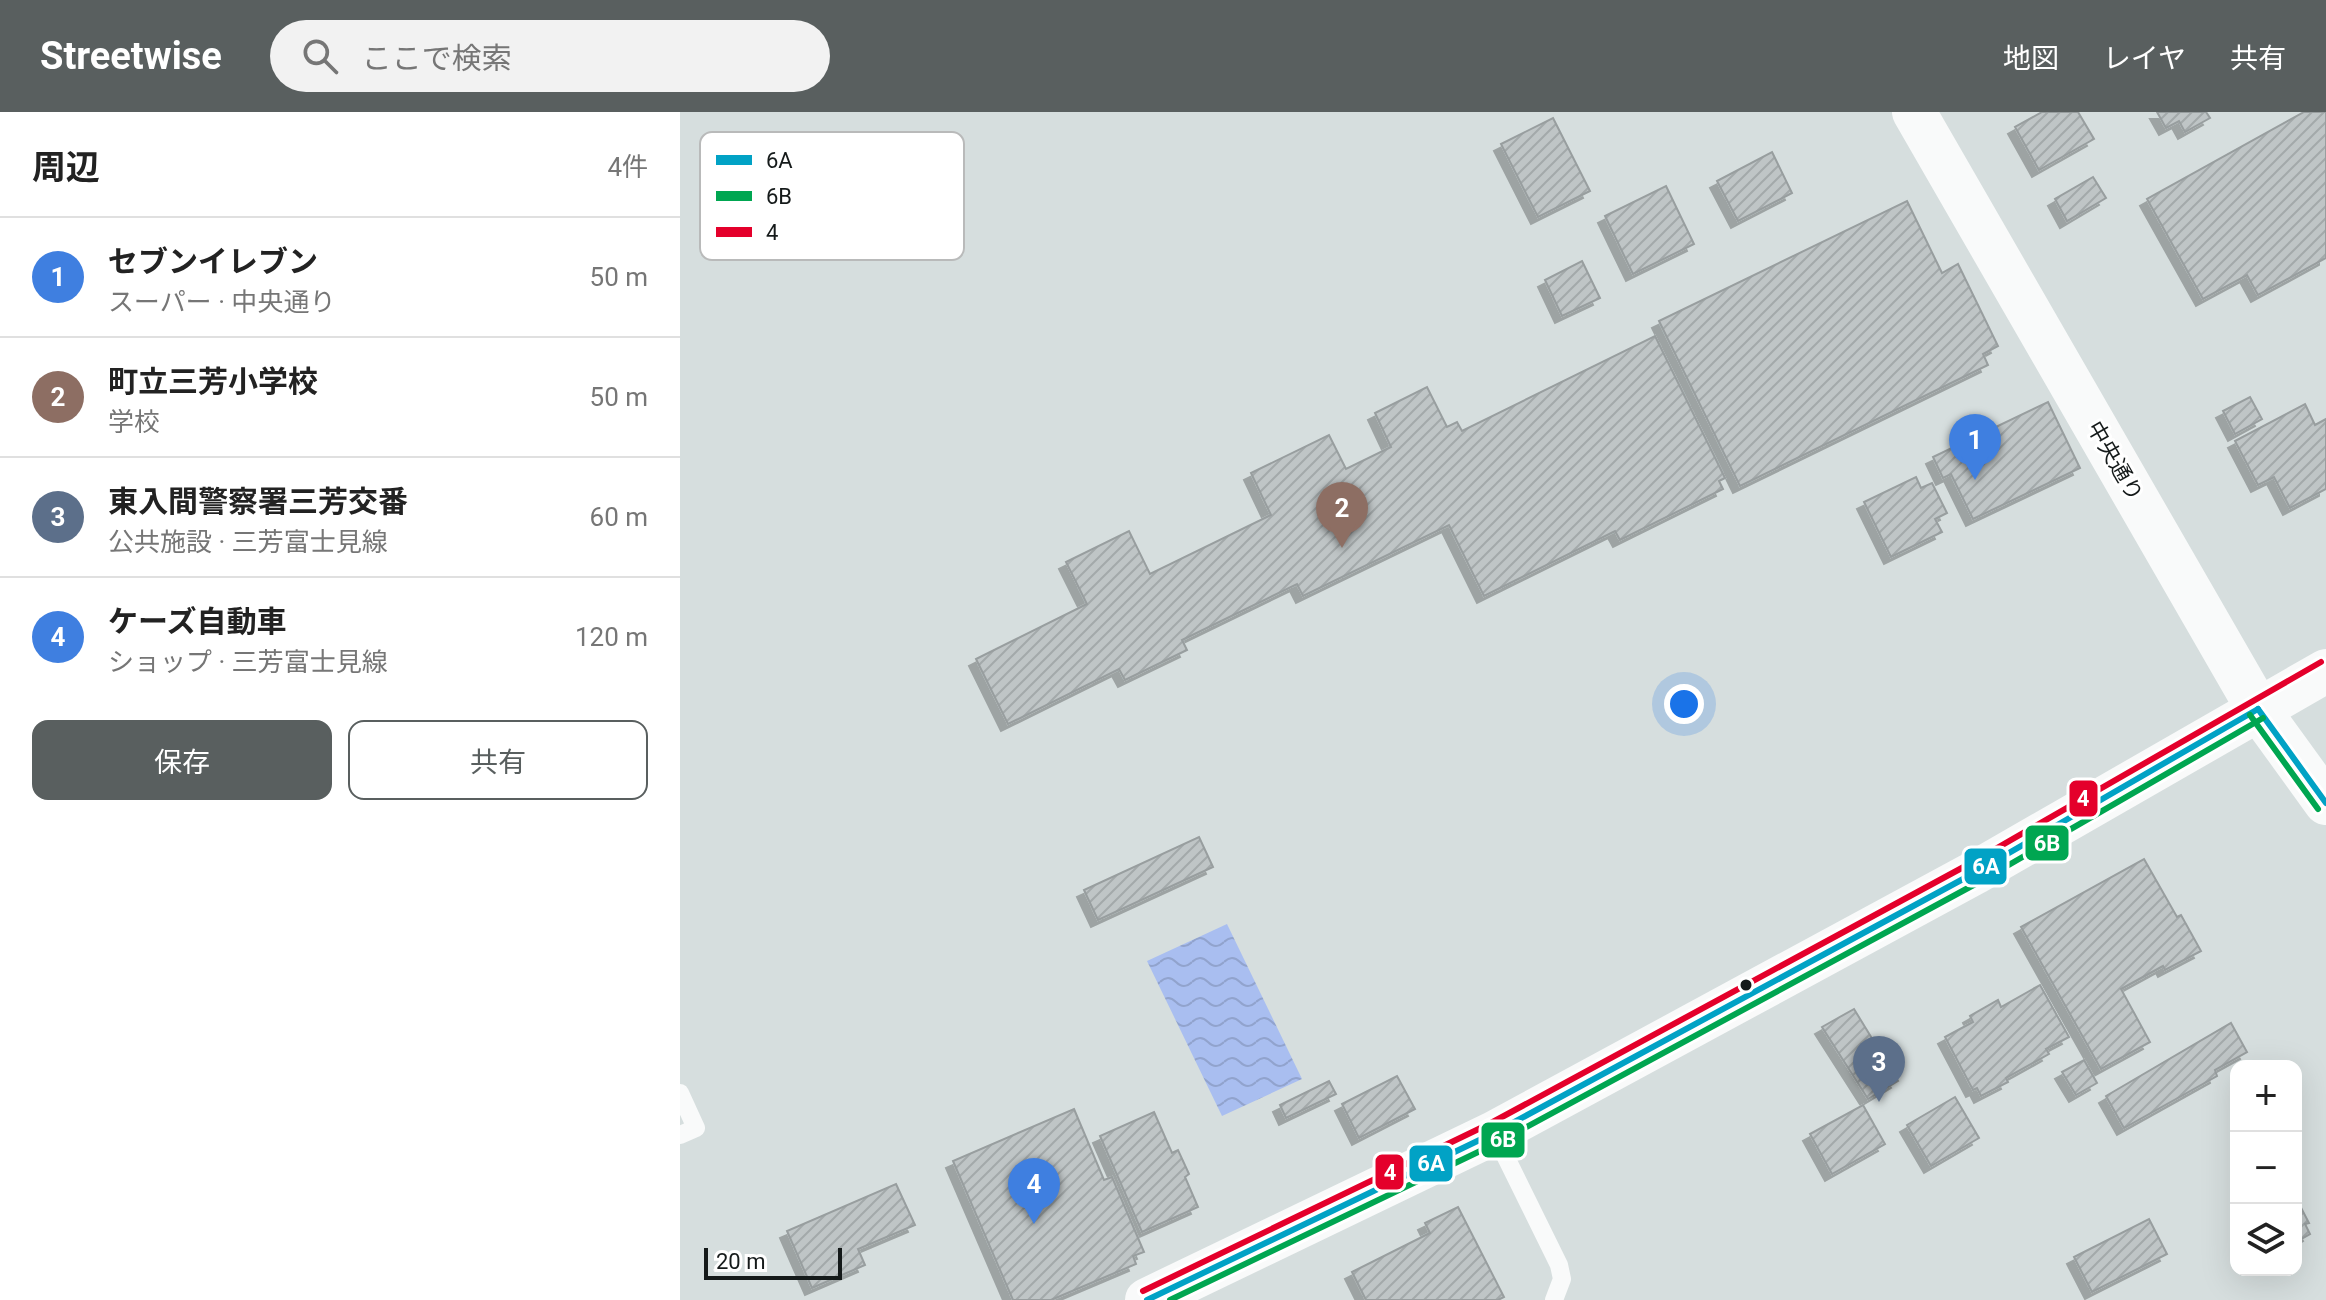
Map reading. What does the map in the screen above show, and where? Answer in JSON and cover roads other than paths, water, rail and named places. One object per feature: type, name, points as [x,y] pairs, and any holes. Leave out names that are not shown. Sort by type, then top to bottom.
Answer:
[{"type":"main road","name":"中央通り","points":[[1914,112],[2258,709],[2326,803]]},
{"type":"main road","points":[[1147,1300],[1494,1133],[1976,872],[2326,671]]},
{"type":"lane","points":[[680,1093],[696,1128],[680,1135]]},
{"type":"lane","points":[[1494,1133],[1559,1265],[1562,1279],[1554,1300]]},
{"type":"water","points":[[1227,924],[1302,1079],[1222,1116],[1147,961]]},
{"type":"place","name":"セブンイレブン","points":[[1975,480]]},
{"type":"place","name":"町立三芳小学校","points":[[1342,548]]},
{"type":"place","name":"東入間警察署三芳交番","points":[[1879,1102]]},
{"type":"place","name":"ケーズ自動車","points":[[1034,1224]]}]
